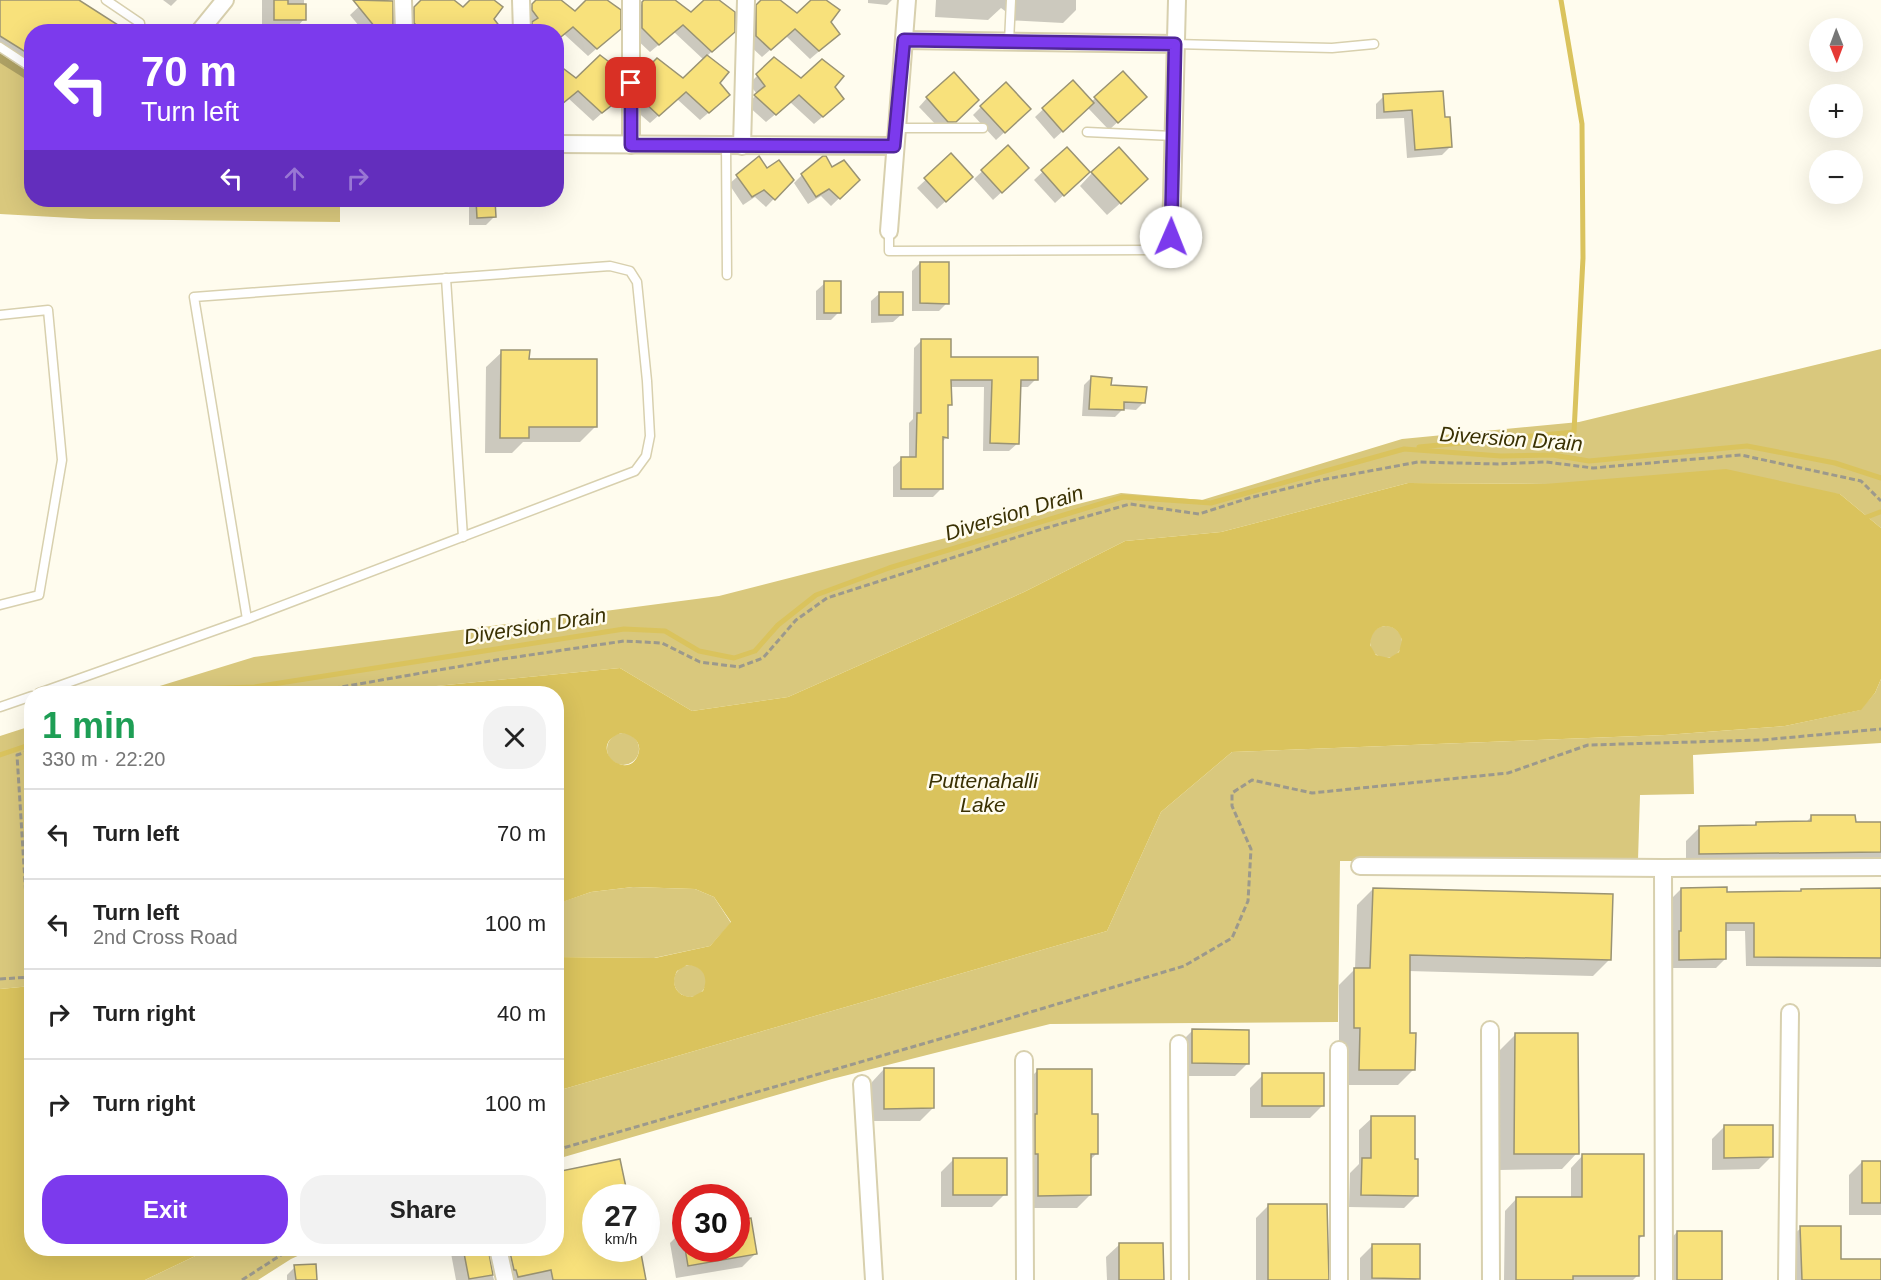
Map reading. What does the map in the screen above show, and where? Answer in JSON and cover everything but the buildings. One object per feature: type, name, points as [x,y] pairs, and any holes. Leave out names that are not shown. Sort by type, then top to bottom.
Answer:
[{"type":"street","points":[[206,24],[225,0]]},
{"type":"street","points":[[403,0],[404,24]]},
{"type":"street","points":[[522,0],[522,24]]},
{"type":"street","points":[[631,0],[631,145]]},
{"type":"street","points":[[734,146],[746,0]]},
{"type":"street","points":[[889,231],[907,0]]},
{"type":"street","points":[[1171,237],[1176,0]]},
{"type":"street","points":[[904,40],[1175,44]]},
{"type":"street","points":[[564,144],[894,146]]},
{"type":"street","points":[[1360,866],[1881,867]]},
{"type":"street","points":[[1663,868],[1664,1280]]},
{"type":"street","points":[[1786,1280],[1790,1013]]},
{"type":"street","points":[[1490,1030],[1491,1280]]},
{"type":"street","points":[[1179,1044],[1180,1280]]},
{"type":"street","points":[[1339,1050],[1339,1280]]},
{"type":"street","points":[[1024,1060],[1025,1280]]},
{"type":"street","points":[[862,1084],[874,1280]]},
{"type":"street","points":[[500,1256],[505,1280]]},
{"type":"lane","points":[[106,0],[140,24]]},
{"type":"lane","points":[[1009,42],[1011,0]]},
{"type":"lane","points":[[1175,44],[1332,48],[1374,44]]},
{"type":"lane","points":[[0,47],[24,63]]},
{"type":"lane","points":[[896,128],[983,128]]},
{"type":"lane","points":[[1087,132],[1173,136]]},
{"type":"lane","points":[[727,275],[734,146]]},
{"type":"lane","points":[[889,231],[889,251],[1150,250]]},
{"type":"lane","points":[[59,686],[247,619],[635,471],[646,456],[650,436],[637,282],[630,271],[610,266],[194,297],[247,619]]},
{"type":"lane","points":[[446,278],[463,537]]},
{"type":"lane","points":[[0,315],[48,310],[62,460],[39,595],[0,605]]},
{"type":"lane","points":[[0,707],[24,699]]},
{"type":"path","points":[[348,686],[496,660],[624,641],[662,643],[700,662],[739,667],[763,658],[796,620],[827,598],[1039,530],[1130,504],[1198,514],[1249,498],[1321,480],[1418,462],[1498,464],[1546,462],[1593,468],[1741,454],[1861,481],[1881,501]]},
{"type":"path","points":[[564,1148],[918,1046],[1184,966],[1232,938],[1248,901],[1251,849],[1232,806],[1232,793],[1252,780],[1312,793],[1508,773],[1588,745],[1762,740],[1881,729]]},
{"type":"path","points":[[24,752],[16,755],[24,873]]},
{"type":"path","points":[[0,979],[24,977]]},
{"type":"path","points":[[242,1280],[280,1256]]},
{"type":"shaded area","points":[[0,53],[24,69],[24,207],[340,207],[340,222],[90,219],[0,214]]},
{"type":"shaded area","points":[[1881,349],[1881,528],[1840,494],[1545,484],[1408,483],[1221,532],[1125,541],[1024,592],[788,697],[692,711],[620,668],[436,686],[160,686],[254,657],[719,596],[1121,493],[1202,500],[1402,439],[1579,422]]},
{"type":"shaded area","points":[[1386,626],[1397,631],[1402,642],[1397,653],[1386,658],[1375,653],[1370,642],[1375,631]]},
{"type":"shaded area","points":[[1881,679],[1881,743],[1693,755],[1694,794],[1640,795],[1638,860],[1340,861],[1338,1022],[1050,1024],[832,1079],[564,1157],[564,1089],[1107,931],[1161,812],[1232,752],[1665,735],[1785,726],[1860,710],[1875,693]]},
{"type":"shaded area","points":[[24,728],[24,987],[0,989],[0,736]]},
{"type":"shaded area","points":[[623,733],[634,738],[639,749],[634,760],[623,765],[612,760],[607,749],[612,738]]},
{"type":"shaded area","points":[[633,887],[695,889],[714,897],[731,923],[710,946],[654,958],[564,957],[564,901],[591,892]]},
{"type":"shaded area","points":[[690,965],[701,970],[706,981],[701,992],[690,997],[679,992],[674,981],[679,970]]},
{"type":"shaded area","points":[[195,1256],[298,1256],[258,1280],[145,1280]]},
{"type":"water","name":"Puttenahalli Lake","points":[[1726,469],[1840,494],[1881,528],[1881,679],[1875,693],[1861,710],[1785,726],[1665,735],[1232,752],[1161,812],[1107,931],[564,1089],[564,957],[655,958],[710,946],[731,922],[714,897],[695,889],[633,887],[591,892],[564,902],[564,686],[436,686],[620,668],[692,711],[788,697],[1024,592],[1125,541],[1221,532],[1408,483],[1545,484]],"holes":[[[1384,626],[1396,630],[1402,640],[1399,652],[1389,658],[1376,655],[1370,645],[1371,638],[1378,629]],[[621,733],[636,740],[639,746],[638,755],[633,763],[626,765],[618,764],[608,753],[607,746],[611,739]],[[687,965],[701,970],[705,977],[703,991],[692,997],[682,995],[676,989],[674,981],[677,971]]]},
{"type":"water","points":[[24,987],[24,1256],[195,1256],[145,1280],[0,1280],[0,989]]},
{"type":"waterway","points":[[1419,447],[1574,432],[1583,258],[1582,124],[1561,0]]},
{"type":"waterway","name":"Diversion Drain","points":[[260,686],[624,629],[665,631],[699,651],[734,658],[755,651],[778,625],[816,595],[889,568],[1123,497],[1211,503],[1404,449],[1501,456],[1553,455],[1589,461],[1747,446],[1835,463],[1881,478]]},
{"type":"waterway","points":[[1867,517],[1880,512]]},
{"type":"waterway","name":"Diversion Drain","points":[[0,755],[24,747]]},
{"type":"route","points":[[631,83],[631,145],[894,146],[904,40],[1175,44],[1171,237]]}]
